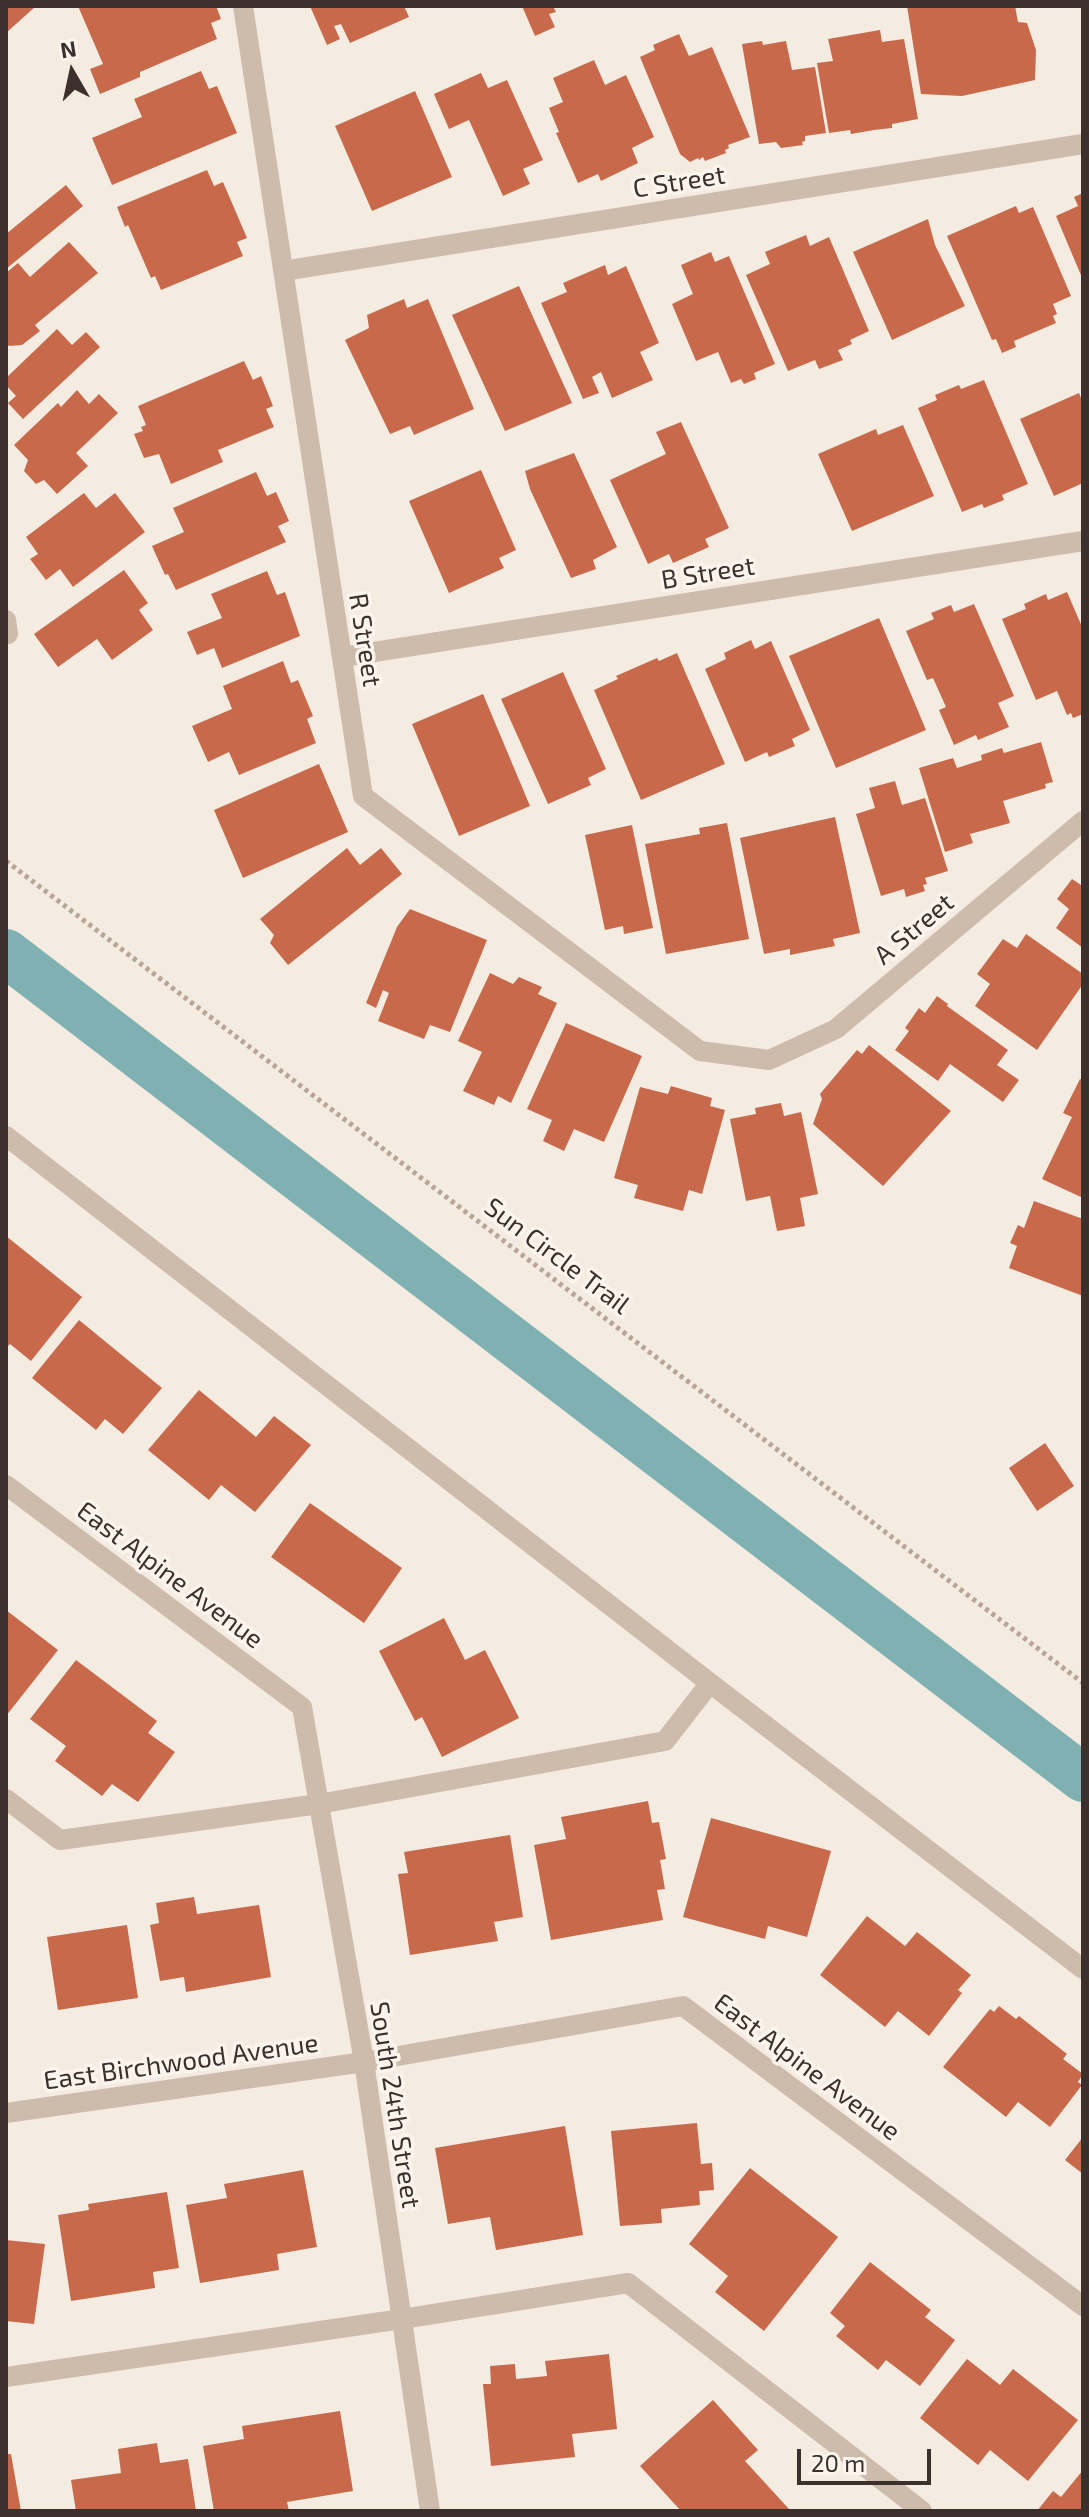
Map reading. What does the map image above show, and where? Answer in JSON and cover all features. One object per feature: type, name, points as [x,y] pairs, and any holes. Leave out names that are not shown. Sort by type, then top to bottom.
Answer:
[{"type":"street","name":"R Street","points":[[243,6],[363,796],[700,1051],[769,1060]]},
{"type":"street","name":"C Street","points":[[283,271],[1083,144]]},
{"type":"street","name":"B Street","points":[[342,657],[1083,541]]},
{"type":"street","name":"A Street","points":[[769,1060],[836,1029],[1083,821]]},
{"type":"street","points":[[6,1136],[1083,1969]]},
{"type":"street","name":"East Alpine Avenue","points":[[6,1485],[302,1707]]},
{"type":"street","points":[[6,1799],[60,1840],[319,1804],[665,1741],[710,1683]]},
{"type":"street","name":"South 24th Street","points":[[302,1707],[364,2062],[430,2511]]},
{"type":"street","name":"East Alpine Avenue","points":[[364,2062],[683,2006],[1083,2306]]},
{"type":"street","name":"East Birchwood Avenue","points":[[6,2113],[364,2062]]},
{"type":"street","points":[[6,2377],[628,2283],[922,2511]]},
{"type":"path","name":"Sun Circle Trail","points":[[6,861],[1083,1683]]},
{"type":"building","points":[[6,6],[36,6],[6,33]]},
{"type":"building","points":[[78,6],[216,6],[221,19],[211,23],[217,39],[140,72],[140,77],[100,94],[90,69],[103,64]]},
{"type":"building","points":[[310,6],[404,6],[409,17],[350,43],[341,24],[334,26],[340,39],[327,45]]},
{"type":"building","points":[[522,6],[553,6],[556,12],[549,14],[555,27],[535,36]]},
{"type":"building","points":[[907,6],[1015,6],[1018,22],[1027,23],[1036,50],[1035,80],[962,96],[921,94]]},
{"type":"building","points":[[880,30],[882,42],[904,39],[918,119],[892,124],[892,128],[851,134],[850,130],[829,133],[817,63],[833,61],[828,39]]},
{"type":"building","points":[[679,34],[689,56],[712,47],[750,137],[728,145],[726,153],[705,161],[703,157],[690,162],[680,154],[640,57],[655,50],[653,45]]},
{"type":"building","points":[[762,41],[763,45],[786,41],[792,70],[815,67],[826,133],[805,136],[803,145],[781,148],[776,142],[759,144],[742,44]]},
{"type":"building","points":[[594,60],[605,85],[626,75],[654,137],[632,148],[638,163],[601,181],[598,174],[578,183],[556,133],[559,132],[549,108],[563,102],[553,78]]},
{"type":"building","points":[[201,71],[209,89],[217,86],[237,133],[112,185],[92,138],[142,117],[134,99]]},
{"type":"building","points":[[481,73],[488,88],[507,80],[543,160],[523,169],[530,184],[503,196],[469,120],[449,129],[434,94]]},
{"type":"building","points":[[415,91],[452,177],[372,211],[335,126]]},
{"type":"building","points":[[207,170],[214,186],[223,182],[247,238],[237,242],[243,256],[161,290],[155,276],[151,278],[117,207]]},
{"type":"building","points":[[66,185],[83,206],[6,269],[6,234]]},
{"type":"building","points":[[1083,193],[1083,280],[1056,216],[1078,206],[1074,197]]},
{"type":"building","points":[[1016,206],[1019,213],[1033,207],[1071,296],[1053,304],[1056,323],[1014,341],[1016,347],[1002,353],[996,339],[992,340],[947,236]]},
{"type":"building","points":[[928,219],[935,245],[965,306],[892,340],[853,252]]},
{"type":"building","points":[[806,235],[810,246],[829,237],[869,331],[838,350],[843,360],[819,369],[815,360],[788,371],[746,275],[770,264],[765,252]]},
{"type":"building","points":[[69,242],[98,273],[35,325],[40,331],[22,345],[9,346],[6,343],[6,273],[18,263],[30,277]]},
{"type":"building","points":[[711,252],[715,262],[729,256],[775,364],[754,373],[756,379],[744,384],[741,379],[731,383],[718,352],[696,361],[672,304],[693,294],[681,265]]},
{"type":"building","points":[[605,265],[608,275],[626,266],[659,343],[640,352],[653,380],[612,398],[601,372],[592,377],[599,393],[583,399],[541,303],[567,292],[563,283]]},
{"type":"building","points":[[519,286],[572,403],[505,431],[452,315]]},
{"type":"building","points":[[404,299],[407,308],[428,299],[474,409],[414,435],[410,426],[390,434],[345,340],[369,328],[367,315]]},
{"type":"building","points":[[57,329],[72,345],[86,332],[100,347],[23,419],[8,403],[16,396],[6,385],[6,378]]},
{"type":"building","points":[[244,361],[253,380],[261,376],[273,406],[266,409],[274,427],[218,450],[223,462],[171,484],[159,454],[144,458],[134,434],[143,431],[141,427],[146,425],[138,406]]},
{"type":"building","points":[[984,380],[1028,484],[1002,495],[1004,500],[962,512],[918,408],[937,400],[935,395],[959,385],[961,389]]},
{"type":"building","points":[[77,390],[89,404],[99,394],[118,413],[76,453],[88,466],[57,494],[44,480],[36,484],[24,471],[28,460],[14,445],[58,403],[61,407]]},
{"type":"building","points":[[1079,393],[1083,403],[1083,483],[1054,496],[1020,419]]},
{"type":"building","points":[[681,422],[729,528],[705,539],[709,547],[673,563],[669,554],[648,564],[610,480],[666,454],[656,432]]},
{"type":"building","points":[[903,425],[934,496],[852,531],[818,454],[876,429],[878,435]]},
{"type":"building","points":[[574,453],[617,547],[593,560],[596,569],[571,578],[530,489],[525,471]]},
{"type":"building","points":[[481,470],[516,550],[499,558],[504,568],[449,593],[409,501]]},
{"type":"building","points":[[256,472],[267,496],[276,492],[289,521],[278,526],[286,542],[176,590],[168,574],[165,575],[152,546],[184,532],[173,508]]},
{"type":"building","points":[[84,493],[96,508],[115,493],[145,532],[73,587],[60,569],[46,580],[30,559],[38,554],[26,537]]},
{"type":"building","points":[[124,570],[148,603],[139,610],[153,630],[112,660],[97,639],[58,667],[34,634]]},
{"type":"building","points":[[267,571],[277,595],[285,592],[300,636],[222,668],[214,648],[197,655],[187,632],[222,618],[211,594]]},
{"type":"building","points":[[1067,592],[1083,629],[1083,714],[1073,718],[1071,713],[1067,715],[1057,691],[1036,700],[1002,619],[1026,609],[1024,604],[1046,594],[1048,600]]},
{"type":"building","points":[[974,604],[1014,696],[998,703],[1009,727],[978,740],[976,735],[954,745],[939,710],[946,707],[933,678],[927,680],[906,631],[934,619],[931,613],[951,605],[954,612]]},
{"type":"building","points":[[879,618],[926,730],[836,768],[789,656]]},
{"type":"building","points":[[751,640],[755,649],[771,641],[810,730],[792,739],[795,746],[769,757],[767,752],[745,762],[705,669],[726,659],[724,653]]},
{"type":"building","points":[[677,653],[725,764],[641,800],[594,690],[618,679],[616,676]]},
{"type":"building","points":[[283,661],[291,683],[298,680],[313,716],[307,719],[316,743],[239,775],[229,752],[208,762],[192,726],[232,709],[223,686]]},
{"type":"building","points":[[563,672],[606,769],[588,778],[591,785],[548,804],[501,699]]},
{"type":"building","points":[[483,694],[530,806],[459,836],[412,724]]},
{"type":"building","points":[[1041,742],[1053,782],[1045,784],[1046,788],[1003,801],[1010,823],[970,834],[973,843],[945,852],[919,768],[953,758],[957,768],[982,760],[981,755],[1002,748],[1004,753]]},
{"type":"building","points":[[319,764],[348,832],[243,878],[214,810]]},
{"type":"building","points":[[895,781],[902,805],[925,798],[948,871],[925,878],[925,891],[906,897],[904,889],[881,896],[856,814],[875,808],[869,788]]},
{"type":"building","points":[[835,817],[860,933],[833,939],[835,946],[790,955],[790,949],[764,954],[740,838]]},
{"type":"building","points":[[727,823],[749,939],[666,954],[645,844],[700,834],[699,828]]},
{"type":"building","points":[[632,825],[653,928],[624,934],[623,926],[605,930],[585,835]]},
{"type":"building","points":[[347,848],[360,865],[381,848],[402,874],[288,965],[270,943],[274,935],[260,919]]},
{"type":"building","points":[[1072,879],[1081,885],[1083,883],[1083,948],[1056,928],[1069,909],[1057,899]]},
{"type":"building","points":[[410,909],[487,940],[450,1032],[430,1025],[424,1039],[378,1021],[389,993],[383,990],[376,1008],[366,1003],[397,927]]},
{"type":"building","points":[[1026,934],[1083,974],[1083,984],[1037,1050],[975,1006],[990,984],[977,974],[1003,939],[1017,948]]},
{"type":"building","points":[[490,973],[513,984],[519,977],[542,987],[538,994],[557,1003],[511,1103],[498,1096],[494,1105],[463,1091],[482,1052],[458,1041]]},
{"type":"building","points":[[937,996],[1008,1050],[997,1065],[1019,1080],[1003,1102],[950,1064],[938,1081],[895,1050],[909,1031],[905,1028],[919,1008],[925,1013]]},
{"type":"building","points":[[566,1023],[642,1056],[604,1142],[574,1129],[564,1151],[543,1141],[552,1120],[527,1109]]},
{"type":"building","points":[[869,1045],[951,1111],[883,1186],[813,1124],[822,1099],[820,1094],[857,1050],[862,1054]]},
{"type":"building","points":[[1080,1079],[1083,1080],[1083,1198],[1042,1179],[1072,1117],[1063,1113]]},
{"type":"building","points":[[671,1086],[712,1098],[710,1106],[725,1110],[702,1194],[689,1190],[683,1211],[634,1198],[638,1185],[614,1178],[640,1087],[668,1094]]},
{"type":"building","points":[[781,1103],[784,1116],[801,1112],[818,1194],[800,1198],[805,1226],[777,1231],[770,1196],[746,1201],[730,1119],[756,1114],[755,1108]]},
{"type":"building","points":[[1034,1201],[1083,1219],[1083,1296],[1009,1268],[1017,1246],[1010,1243],[1018,1225],[1024,1228]]},
{"type":"building","points":[[6,1236],[82,1297],[31,1361],[10,1344],[6,1348]]},
{"type":"building","points":[[79,1320],[162,1388],[123,1434],[105,1419],[96,1430],[32,1378]]},
{"type":"building","points":[[199,1390],[256,1437],[274,1416],[311,1445],[255,1512],[221,1485],[209,1500],[148,1450]]},
{"type":"building","points":[[1045,1443],[1074,1486],[1037,1511],[1009,1468]]},
{"type":"building","points":[[310,1503],[402,1568],[364,1623],[271,1557]]},
{"type":"building","points":[[6,1610],[58,1650],[6,1716]]},
{"type":"building","points":[[444,1618],[465,1660],[485,1650],[519,1718],[442,1757],[422,1717],[415,1721],[379,1651]]},
{"type":"building","points":[[76,1660],[157,1721],[148,1733],[175,1752],[138,1802],[112,1784],[102,1796],[55,1761],[66,1746],[30,1719]]},
{"type":"building","points":[[648,1801],[652,1823],[659,1822],[666,1859],[660,1860],[665,1889],[657,1890],[663,1920],[551,1940],[534,1845],[566,1839],[561,1817]]},
{"type":"building","points":[[711,1818],[831,1851],[807,1937],[768,1926],[765,1939],[683,1917]]},
{"type":"building","points":[[510,1835],[523,1917],[494,1922],[498,1941],[410,1955],[398,1874],[408,1873],[404,1852]]},
{"type":"building","points":[[194,1897],[197,1914],[259,1905],[271,1977],[186,1992],[184,1977],[160,1981],[150,1925],[159,1923],[156,1903]]},
{"type":"building","points":[[867,1916],[905,1946],[917,1932],[971,1975],[958,1990],[962,1993],[929,2036],[898,2011],[885,2027],[820,1975]]},
{"type":"building","points":[[127,1925],[138,1998],[58,2010],[47,1937]]},
{"type":"building","points":[[999,2006],[1016,2019],[1019,2016],[1067,2054],[1063,2059],[1083,2074],[1078,2082],[1082,2085],[1050,2127],[1018,2102],[1006,2117],[943,2067],[990,2009],[994,2012]]},
{"type":"building","points":[[697,2123],[701,2164],[712,2163],[714,2190],[699,2191],[700,2205],[661,2209],[662,2223],[620,2226],[611,2131]]},
{"type":"building","points":[[565,2126],[583,2235],[496,2250],[490,2217],[448,2224],[435,2148]]},
{"type":"building","points":[[1083,2137],[1083,2174],[1065,2160]]},
{"type":"building","points":[[750,2168],[838,2237],[764,2331],[715,2292],[728,2276],[689,2244]]},
{"type":"building","points":[[303,2170],[317,2247],[277,2254],[279,2270],[200,2283],[186,2205],[227,2198],[224,2184]]},
{"type":"building","points":[[167,2192],[179,2268],[153,2272],[155,2288],[71,2301],[58,2215],[89,2210],[88,2204]]},
{"type":"building","points":[[6,2240],[45,2244],[34,2324],[6,2321]]},
{"type":"building","points":[[870,2262],[931,2310],[925,2317],[955,2340],[920,2386],[886,2360],[878,2370],[836,2336],[845,2326],[830,2313]]},
{"type":"building","points":[[609,2354],[617,2429],[572,2434],[575,2457],[491,2466],[483,2384],[491,2384],[490,2366],[515,2364],[516,2379],[547,2376],[545,2361]]},
{"type":"building","points":[[967,2359],[1000,2385],[1013,2369],[1078,2420],[1028,2481],[990,2450],[978,2465],[920,2418]]},
{"type":"building","points":[[713,2400],[758,2450],[745,2461],[789,2509],[681,2511],[640,2466]]},
{"type":"building","points":[[340,2411],[353,2491],[287,2502],[289,2511],[214,2511],[203,2446],[244,2439],[242,2426]]},
{"type":"building","points":[[157,2443],[160,2463],[188,2459],[196,2511],[76,2511],[71,2480],[121,2473],[118,2449]]},
{"type":"building","points":[[6,2454],[11,2454],[21,2511],[6,2511]]},
{"type":"building","points":[[1083,2470],[1083,2511],[1037,2511],[1053,2491],[1061,2497]]},
{"type":"waterway","points":[[6,953],[1083,1778]]}]
